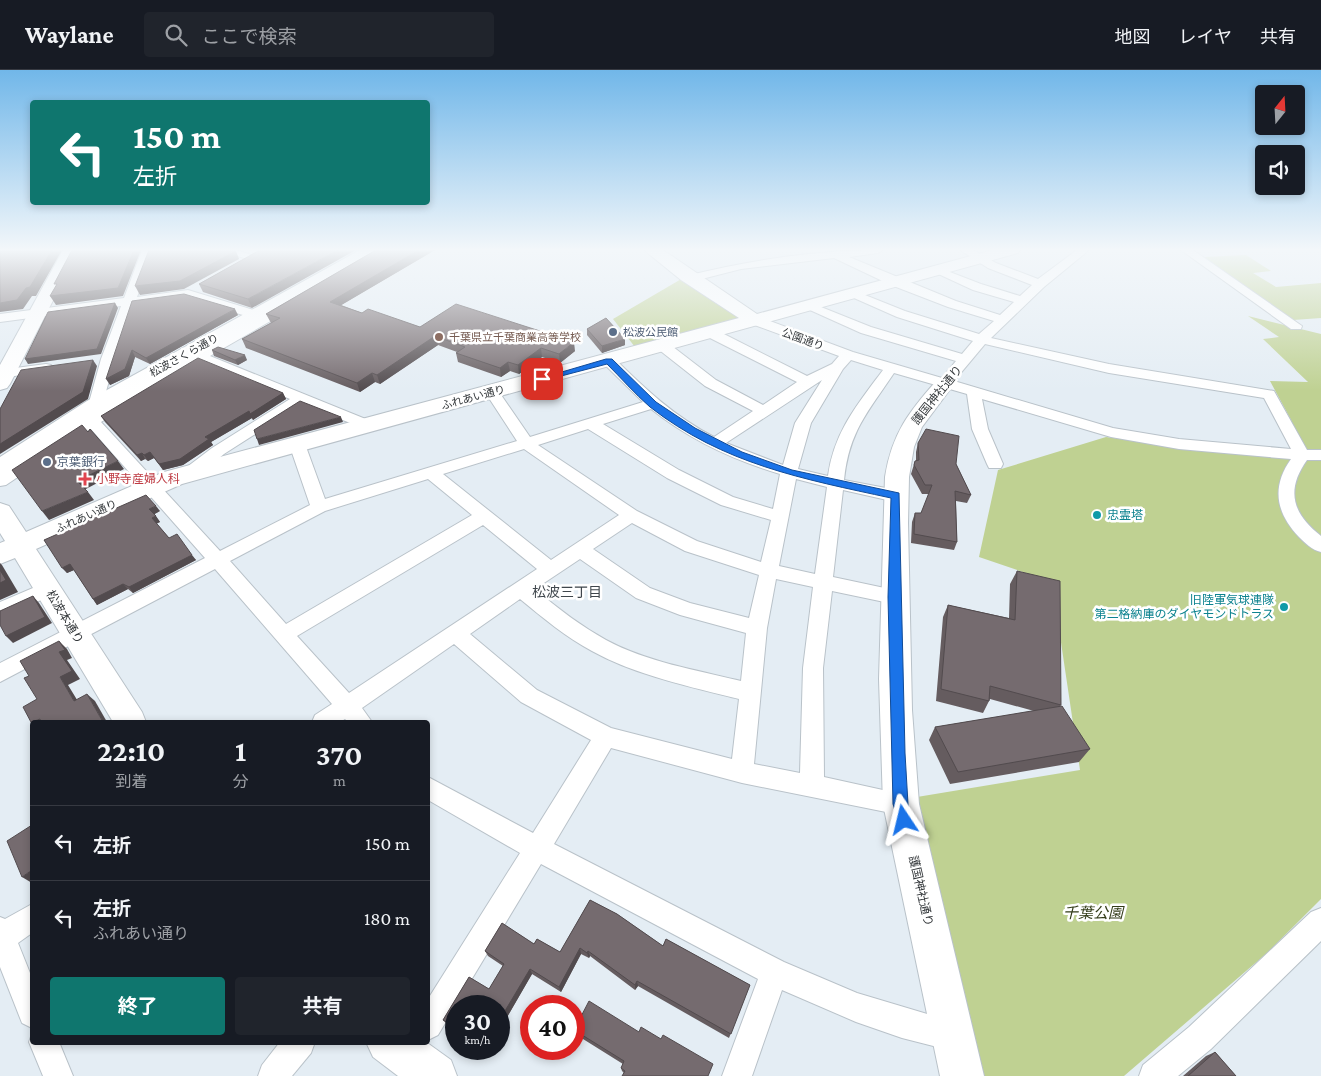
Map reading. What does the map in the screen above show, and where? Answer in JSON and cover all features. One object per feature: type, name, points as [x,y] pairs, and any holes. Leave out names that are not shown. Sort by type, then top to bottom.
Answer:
[{"type":"street","points":[[2,377],[46,297]]},
{"type":"street","points":[[93,413],[108,359],[130,297]]},
{"type":"street","points":[[0,318],[166,297]]},
{"type":"street","points":[[198,297],[256,315]]},
{"type":"street","name":"松波さくら通り","points":[[0,468],[288,297]]},
{"type":"street","points":[[0,481],[93,413],[200,357],[303,297]]},
{"type":"street","name":"公園通り","points":[[719,297],[754,320],[792,336],[842,361],[891,368],[1110,432],[1179,444],[1321,455]]},
{"type":"street","name":"ふれあい通り","points":[[10,549],[153,487],[189,474],[840,297]]},
{"type":"street","points":[[859,297],[916,319],[1047,356],[1131,373],[1269,394],[1302,455],[1288,475],[1285,486],[1285,498],[1292,518],[1302,532],[1321,546]]},
{"type":"street","points":[[934,297],[1002,319]]},
{"type":"street","points":[[1009,297],[1022,301]]},
{"type":"street","name":"護国神社通り","points":[[962,1076],[901,804],[894,597],[896,496],[902,450],[908,431],[982,339],[1026,297]]},
{"type":"street","points":[[1254,297],[1296,326]]},
{"type":"street","points":[[807,306],[866,330],[966,359]]},
{"type":"street","points":[[709,332],[807,382]]},
{"type":"street","points":[[663,346],[690,370],[726,394],[764,411]]},
{"type":"street","points":[[200,357],[368,425]]},
{"type":"street","points":[[90,362],[108,359]]},
{"type":"street","points":[[609,361],[653,404],[692,430],[739,454],[789,473],[896,496]]},
{"type":"street","points":[[716,443],[842,361]]},
{"type":"street","points":[[742,772],[757,628],[789,473],[803,423],[842,361]]},
{"type":"street","points":[[2,377],[62,365]]},
{"type":"street","points":[[812,786],[813,668],[839,454],[852,423],[891,368]]},
{"type":"street","points":[[492,392],[526,444],[630,515],[691,546],[769,571],[894,597]]},
{"type":"street","points":[[974,392],[975,415],[985,446],[995,464]]},
{"type":"street","points":[[189,474],[218,451],[301,398]]},
{"type":"street","points":[[0,672],[320,508],[653,404]]},
{"type":"street","points":[[93,413],[153,487],[358,720]]},
{"type":"street","points":[[591,424],[630,449],[696,486],[727,501],[780,517]]},
{"type":"street","points":[[297,444],[320,508]]},
{"type":"street","points":[[431,473],[550,569]]},
{"type":"street","name":"松波本通り","points":[[0,512],[10,549],[48,589],[129,720]]},
{"type":"street","points":[[326,720],[630,515]]},
{"type":"street","points":[[283,635],[483,516]]},
{"type":"street","points":[[579,549],[643,593],[687,610],[757,628]]},
{"type":"street","points":[[0,611],[48,589]]},
{"type":"street","points":[[521,589],[555,616],[600,646],[664,671],[749,692]]},
{"type":"street","points":[[455,633],[529,696],[606,737],[742,772],[901,804]]},
{"type":"street","points":[[430,1024],[536,848],[606,737]]},
{"type":"street","points":[[430,789],[536,848],[774,972],[856,1007],[902,1024],[953,1036]]},
{"type":"street","points":[[30,918],[1,935],[30,1008]]},
{"type":"street","points":[[1154,1076],[1200,1038],[1321,922]]},
{"type":"street","points":[[737,1076],[774,972]]},
{"type":"street","points":[[273,1076],[298,1045]]},
{"type":"green space","points":[[651,297],[710,297],[741,318],[635,347],[613,319]]},
{"type":"green space","points":[[1260,297],[1321,297],[1321,318],[1293,320]]},
{"type":"green space","name":"千葉公園","points":[[1248,316],[1321,334],[1321,899],[1267,953],[1124,1076],[983,1076],[917,797],[1080,770],[1052,582],[979,557],[998,470],[1106,437],[1188,448],[1307,459],[1291,420],[1270,381],[1308,382],[1263,339],[1279,337]]},
{"type":"building","points":[[0,297],[19,297],[17,300],[0,303]]},
{"type":"building","points":[[162,297],[194,297],[235,309],[146,358],[132,350],[125,369],[106,379],[132,301]]},
{"type":"building","points":[[295,297],[339,297],[330,302],[362,313],[368,309],[420,327],[456,304],[574,342],[559,354],[541,348],[518,365],[508,362],[500,368],[456,353],[465,347],[435,336],[377,375],[372,373],[357,383],[242,339],[280,318],[266,314]]},
{"type":"building","points":[[115,303],[97,349],[25,359],[48,312]]},
{"type":"building","points":[[606,318],[625,339],[602,346],[587,329]]},
{"type":"building","points":[[218,347],[245,355],[235,360],[212,350]]},
{"type":"building","points":[[198,358],[283,393],[250,414],[249,411],[205,437],[209,439],[180,459],[159,464],[150,452],[144,455],[142,453],[137,455],[101,416]]},
{"type":"building","points":[[93,360],[83,392],[0,444],[0,409],[21,370]]},
{"type":"building","points":[[300,401],[341,417],[257,439],[254,430]]},
{"type":"building","points":[[82,425],[88,432],[90,429],[118,461],[77,481],[88,492],[42,511],[12,470]]},
{"type":"building","points":[[926,429],[959,436],[956,464],[971,495],[955,491],[957,542],[914,534],[915,513],[921,513],[932,485],[925,485],[914,465],[915,461],[919,460],[918,443]]},
{"type":"building","points":[[146,495],[156,506],[149,509],[156,516],[152,518],[169,538],[177,534],[192,555],[129,587],[123,584],[93,599],[70,564],[62,568],[44,540]]},
{"type":"building","points":[[0,570],[6,580],[0,583]]},
{"type":"building","points":[[1017,571],[1060,581],[1061,705],[990,686],[989,701],[941,689],[948,605],[1015,620]]},
{"type":"building","points":[[33,596],[45,617],[6,636],[0,625],[0,611]]},
{"type":"building","points":[[59,641],[65,650],[59,652],[72,671],[60,677],[74,701],[87,694],[102,720],[30,720],[23,707],[37,699],[24,678],[29,676],[20,661]]},
{"type":"building","points":[[1062,706],[1090,749],[958,772],[935,727]]},
{"type":"building","points":[[30,826],[30,871],[22,877],[7,841]]},
{"type":"building","points":[[590,900],[617,914],[663,946],[666,939],[750,985],[731,1034],[637,981],[635,985],[588,951],[587,953],[580,948],[559,987],[530,969],[510,1003],[510,995],[458,995],[469,977],[489,989],[504,964],[485,951],[502,923],[534,944],[537,939],[560,952]]},
{"type":"building","points":[[589,1001],[639,1032],[641,1027],[661,1039],[663,1035],[713,1064],[708,1076],[622,1076],[625,1071],[621,1068],[624,1061],[585,1037],[585,1009]]},
{"type":"building","points":[[1215,1052],[1236,1076],[1188,1076]]},
{"type":"place","name":"松波公民館","points":[[613,332]]},
{"type":"place","name":"千葉県立千葉商業高等学校","points":[[439,337]]},
{"type":"place","name":"京葉銀行","points":[[47,462]]},
{"type":"place","name":"小野寺産婦人科","points":[[85,479]]},
{"type":"place","name":"忠霊塔","points":[[1097,515]]},
{"type":"place","name":"旧陸軍気球連隊 第二格納庫のダイヤモンドトラス","points":[[1284,607]]},
{"type":"district","name":"松波三丁目","points":[[567,592]]},
{"type":"route","points":[[542,379],[609,361],[653,404],[692,430],[739,454],[789,473],[896,496],[894,597],[898,770],[904,820]]}]
